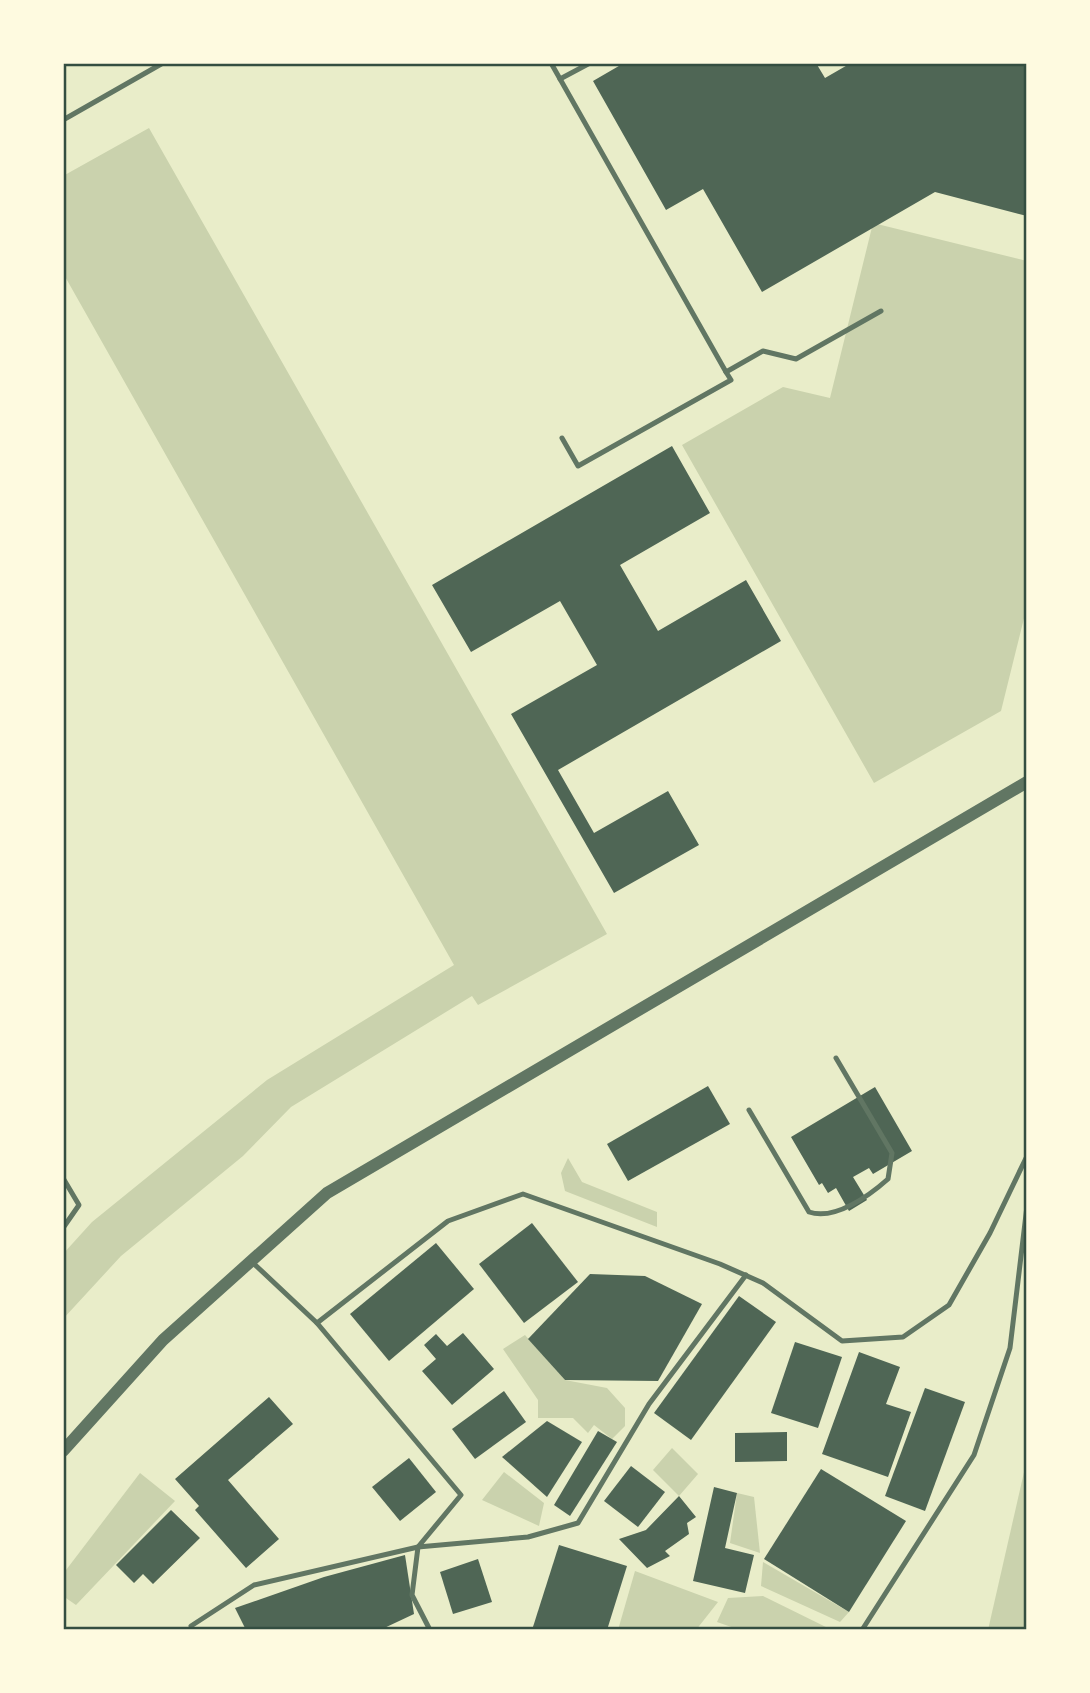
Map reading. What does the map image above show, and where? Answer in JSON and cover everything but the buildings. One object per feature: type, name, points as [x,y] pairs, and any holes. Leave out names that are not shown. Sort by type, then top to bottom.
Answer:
[{"type":"street","points":[[63,1451],[163,1340],[327,1194],[1027,782]]},
{"type":"lane","points":[[63,120],[163,63]]},
{"type":"lane","points":[[551,63],[732,380],[579,466],[562,438]]},
{"type":"lane","points":[[561,79],[590,63]]},
{"type":"lane","points":[[726,372],[763,351],[796,359],[881,311]]},
{"type":"lane","points":[[749,1110],[810,1212],[825,1213],[845,1208],[888,1179],[893,1163],[892,1153],[836,1058]]},
{"type":"lane","points":[[317,1323],[448,1221],[523,1194],[746,1275],[763,1283],[842,1340],[903,1337],[949,1305],[990,1233],[1027,1156]]},
{"type":"lane","points":[[63,1178],[79,1205],[63,1228]]},
{"type":"lane","points":[[862,1630],[974,1455],[1010,1348],[1027,1206]]},
{"type":"lane","points":[[251,1261],[317,1323],[461,1495],[418,1547],[412,1595],[430,1630]]},
{"type":"lane","points":[[191,1626],[254,1585],[418,1547],[528,1537],[579,1523],[649,1404],[746,1275]]},
{"type":"green space","points":[[149,128],[607,934],[478,1005],[472,996],[291,1107],[243,1156],[121,1256],[63,1319],[63,1254],[92,1222],[267,1080],[454,965],[63,273],[63,176]]},
{"type":"green space","points":[[873,223],[1027,261],[1027,606],[1001,711],[874,783],[682,445],[783,387],[830,398]]},
{"type":"green space","points":[[568,1158],[582,1182],[657,1212],[657,1227],[565,1191],[561,1173]]},
{"type":"green space","points":[[525,1335],[565,1380],[607,1388],[625,1408],[625,1426],[612,1439],[594,1425],[588,1433],[573,1418],[538,1418],[538,1400],[503,1349]]},
{"type":"green space","points":[[672,1448],[698,1474],[679,1496],[653,1470]]},
{"type":"green space","points":[[1027,1459],[1027,1630],[988,1630]]},
{"type":"green space","points":[[504,1472],[544,1503],[539,1526],[482,1500]]},
{"type":"green space","points":[[140,1473],[175,1501],[76,1605],[63,1596],[63,1574]]},
{"type":"green space","points":[[737,1493],[754,1497],[760,1553],[730,1543]]},
{"type":"green space","points":[[763,1562],[849,1612],[840,1622],[761,1586]]},
{"type":"green space","points":[[635,1571],[718,1602],[696,1630],[618,1630]]},
{"type":"green space","points":[[763,1596],[832,1630],[740,1630],[717,1622],[728,1598]]}]
